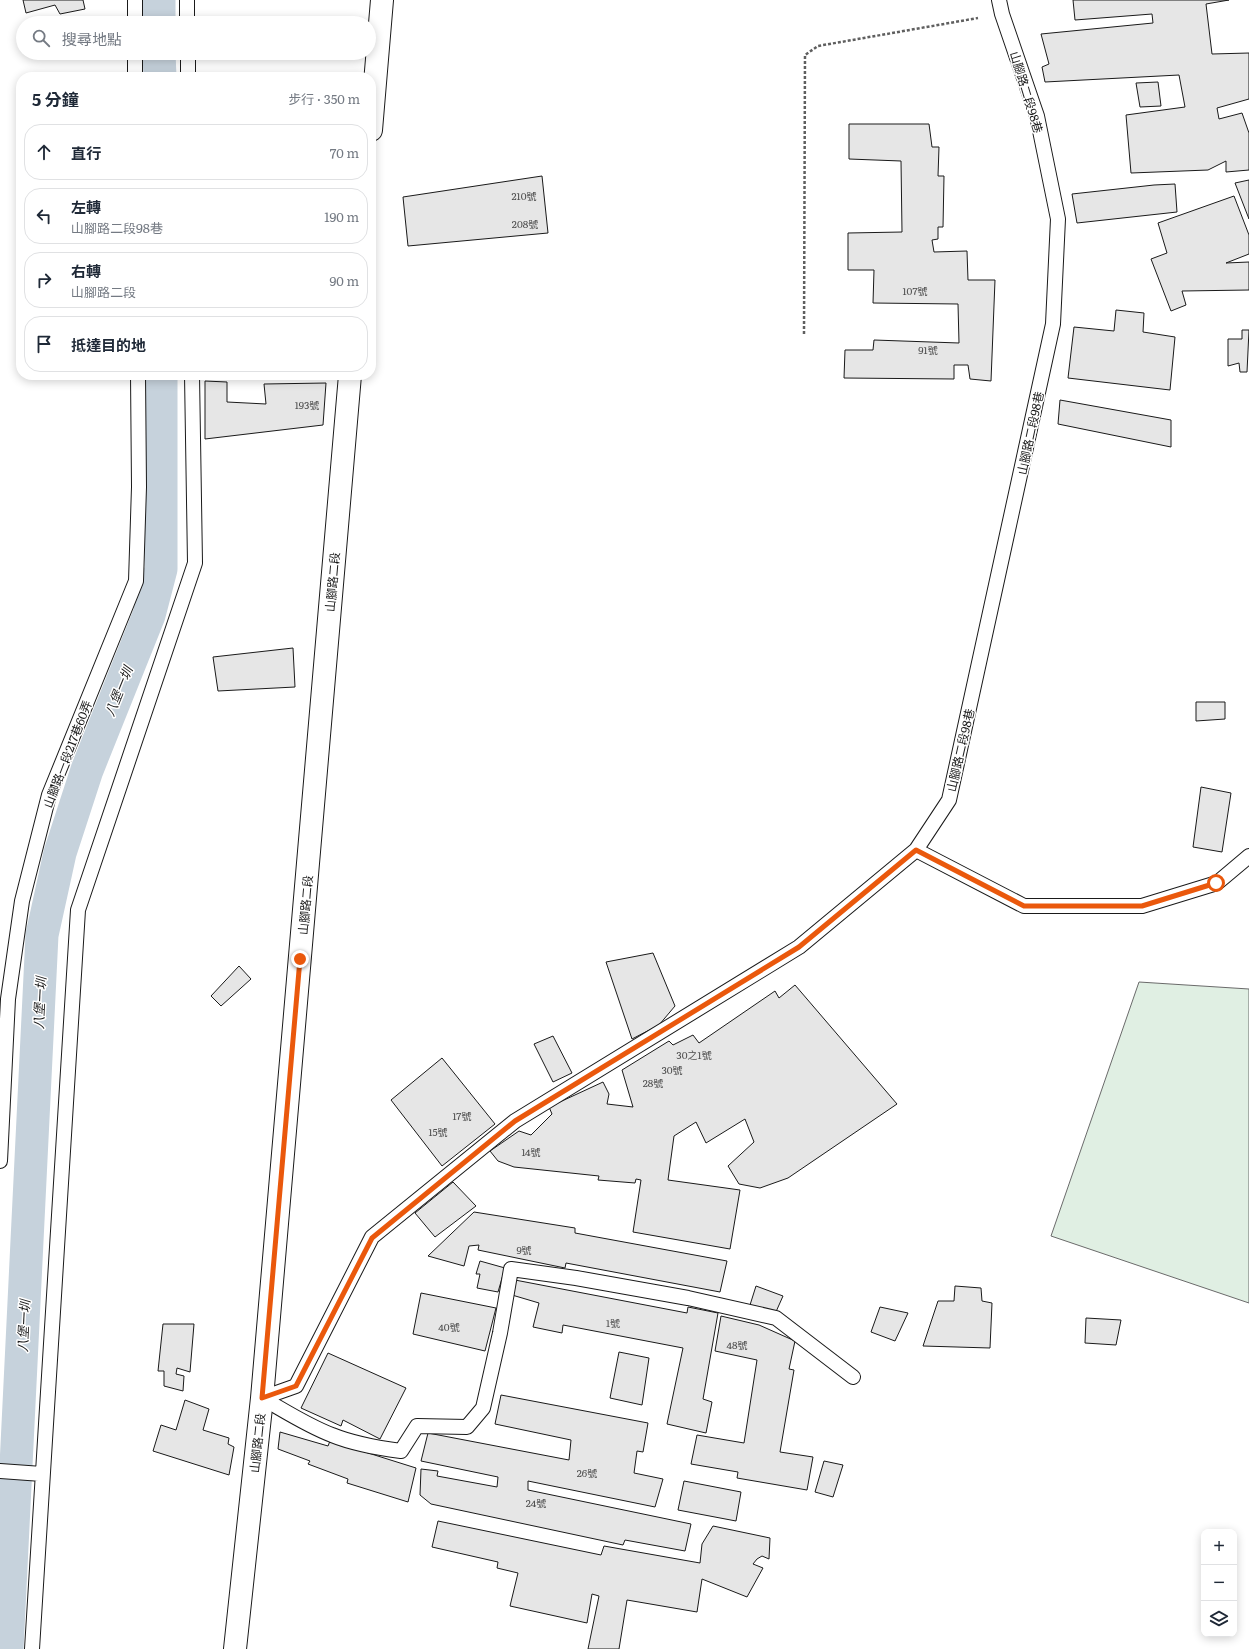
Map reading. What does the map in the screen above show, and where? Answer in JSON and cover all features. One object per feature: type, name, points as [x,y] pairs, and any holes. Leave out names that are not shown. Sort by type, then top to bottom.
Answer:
[{"type":"main road","points":[[376,72],[382,0]]},
{"type":"main road","name":"山腳路二段","points":[[235,1649],[262,1398],[350,380]]},
{"type":"lane","points":[[135,0],[135,16]]},
{"type":"lane","points":[[187,0],[187,16]]},
{"type":"lane","name":"山腳路二段98巷","points":[[262,1398],[296,1386],[372,1238],[515,1121],[799,947],[916,850],[949,800],[1053,324],[1058,219],[1038,116],[1002,14],[999,0]]},
{"type":"lane","points":[[135,60],[135,72]]},
{"type":"lane","points":[[188,60],[188,72]]},
{"type":"lane","name":"山腳路一段217巷60弄","points":[[0,1161],[8,999],[22,901],[50,795],[136,581],[138,380]]},
{"type":"lane","points":[[32,1649],[78,910],[194,563],[192,380]]},
{"type":"lane","points":[[916,850],[1024,906],[1142,906],[1216,883],[1249,856]]},
{"type":"lane","points":[[262,1398],[308,1424],[333,1436],[376,1448],[401,1451],[417,1426],[467,1427],[483,1408],[500,1333],[511,1269],[576,1278],[680,1297],[776,1318],[853,1377]]},
{"type":"lane","points":[[0,1471],[42,1474]]},
{"type":"path","points":[[804,334],[805,55],[818,46],[1002,14]]},
{"type":"green space","points":[[1139,982],[1249,989],[1249,1303],[1051,1236]]},
{"type":"building","points":[[23,0],[83,0],[85,9],[60,14],[55,5],[26,13]]},
{"type":"building","points":[[1073,0],[1229,0],[1206,4],[1212,54],[1249,53],[1249,99],[1217,108],[1219,119],[1242,113],[1249,133],[1249,170],[1226,172],[1226,161],[1208,170],[1131,173],[1126,115],[1185,107],[1179,75],[1045,82],[1042,67],[1049,64],[1041,34],[1153,23],[1152,14],[1075,20]]},
{"type":"building","points":[[1158,82],[1161,106],[1140,107],[1136,83]]},
{"type":"building","points":[[849,124],[929,124],[932,147],[939,147],[938,176],[944,176],[943,227],[938,227],[938,239],[932,240],[934,252],[967,251],[968,280],[995,280],[991,381],[970,379],[968,365],[954,365],[954,379],[844,378],[845,350],[873,350],[874,340],[959,343],[958,304],[873,303],[874,270],[848,270],[848,233],[902,232],[901,161],[849,159]]},
{"type":"building","points":[[542,176],[548,233],[408,246],[403,197]]},
{"type":"building","points":[[1249,180],[1249,219],[1235,183]]},
{"type":"building","points":[[1175,184],[1177,212],[1077,223],[1072,194]]},
{"type":"building","points":[[1234,196],[1249,235],[1249,254],[1226,263],[1249,262],[1249,290],[1182,291],[1186,305],[1171,311],[1151,259],[1167,253],[1158,223]]},
{"type":"building","points":[[1116,310],[1144,313],[1143,332],[1175,337],[1170,390],[1068,378],[1074,327],[1114,331]]},
{"type":"building","points":[[1242,330],[1249,330],[1247,372],[1240,372],[1239,363],[1228,366],[1228,339],[1242,339]]},
{"type":"building","points":[[205,381],[227,382],[227,402],[266,404],[264,384],[326,383],[323,425],[205,439]]},
{"type":"building","points":[[1060,400],[1171,420],[1171,447],[1058,424]]},
{"type":"building","points":[[293,648],[295,687],[218,691],[213,657]]},
{"type":"building","points":[[1196,702],[1225,702],[1225,719],[1196,721]]},
{"type":"building","points":[[1201,787],[1231,793],[1222,852],[1193,847]]},
{"type":"building","points":[[653,953],[675,1006],[659,1025],[632,1039],[606,962]]},
{"type":"building","points":[[239,966],[251,979],[221,1006],[211,996]]},
{"type":"building","points":[[795,985],[897,1104],[788,1178],[760,1188],[739,1184],[728,1166],[754,1142],[745,1119],[706,1143],[696,1122],[674,1136],[668,1180],[740,1190],[730,1249],[633,1232],[641,1180],[636,1179],[635,1183],[598,1180],[599,1176],[514,1167],[498,1161],[490,1151],[519,1131],[531,1135],[552,1114],[549,1107],[603,1082],[609,1094],[607,1104],[633,1107],[622,1070],[669,1041],[673,1045],[693,1035],[699,1043],[775,991],[779,998]]},
{"type":"building","points":[[553,1036],[572,1073],[553,1082],[534,1044]]},
{"type":"building","points":[[442,1058],[495,1124],[442,1166],[391,1100]]},
{"type":"building","points":[[453,1182],[476,1206],[435,1237],[415,1213]]},
{"type":"building","points":[[474,1212],[575,1228],[575,1233],[727,1261],[720,1292],[566,1263],[565,1268],[478,1250],[479,1245],[469,1246],[464,1266],[428,1256]]},
{"type":"building","points":[[480,1261],[505,1268],[498,1292],[477,1288],[480,1274],[476,1274]]},
{"type":"building","points":[[515,1280],[687,1313],[688,1307],[718,1313],[703,1399],[712,1402],[706,1433],[667,1424],[683,1348],[563,1325],[562,1333],[533,1327],[539,1303],[512,1295]]},
{"type":"building","points":[[756,1286],[783,1296],[775,1314],[750,1305]]},
{"type":"building","points":[[955,1286],[981,1288],[982,1301],[992,1303],[990,1348],[923,1346],[938,1301],[954,1301]]},
{"type":"building","points":[[421,1293],[496,1308],[485,1351],[413,1334]]},
{"type":"building","points":[[880,1307],[908,1313],[895,1341],[871,1332]]},
{"type":"building","points":[[721,1316],[759,1325],[795,1341],[789,1369],[794,1370],[780,1452],[813,1457],[807,1490],[737,1478],[738,1472],[691,1464],[697,1435],[744,1443],[757,1360],[715,1351]]},
{"type":"building","points":[[1086,1318],[1121,1320],[1116,1345],[1085,1343]]},
{"type":"building","points":[[163,1324],[194,1324],[190,1372],[177,1368],[176,1374],[184,1376],[183,1391],[164,1386],[164,1371],[158,1371]]},
{"type":"building","points":[[619,1352],[649,1358],[642,1405],[610,1398]]},
{"type":"building","points":[[328,1353],[406,1388],[380,1439],[343,1420],[341,1426],[301,1408]]},
{"type":"building","points":[[501,1395],[648,1423],[643,1452],[637,1451],[634,1473],[663,1479],[655,1507],[528,1481],[528,1490],[691,1524],[685,1551],[625,1540],[623,1545],[431,1504],[420,1495],[421,1469],[438,1471],[437,1476],[497,1487],[498,1477],[421,1461],[428,1433],[569,1460],[571,1440],[495,1424]]},
{"type":"building","points":[[185,1400],[209,1409],[203,1430],[229,1438],[228,1444],[234,1447],[229,1475],[153,1451],[161,1425],[176,1430]]},
{"type":"building","points":[[280,1432],[328,1446],[330,1441],[416,1468],[408,1502],[347,1483],[348,1479],[308,1464],[310,1461],[278,1449]]},
{"type":"building","points":[[824,1461],[843,1465],[833,1497],[815,1492]]},
{"type":"building","points":[[684,1481],[741,1492],[736,1521],[678,1510]]},
{"type":"building","points":[[438,1521],[601,1555],[604,1546],[700,1563],[702,1544],[713,1526],[770,1538],[769,1559],[762,1556],[753,1564],[763,1568],[747,1597],[702,1579],[697,1612],[627,1600],[619,1649],[588,1649],[599,1596],[592,1594],[587,1623],[510,1606],[518,1573],[497,1568],[498,1562],[432,1547]]},
{"type":"waterway","name":"八堡一圳","points":[[159,0],[159,16]]},
{"type":"waterway","name":"八堡一圳","points":[[159,60],[160,72]]},
{"type":"waterway","name":"八堡一圳","points":[[7,1649],[42,935],[60,853],[87,770],[149,615],[161,569],[161,380]]},
{"type":"route","points":[[300,959],[262,1398],[296,1386],[372,1238],[515,1121],[799,947],[916,850],[1024,906],[1142,906],[1216,883]]}]
